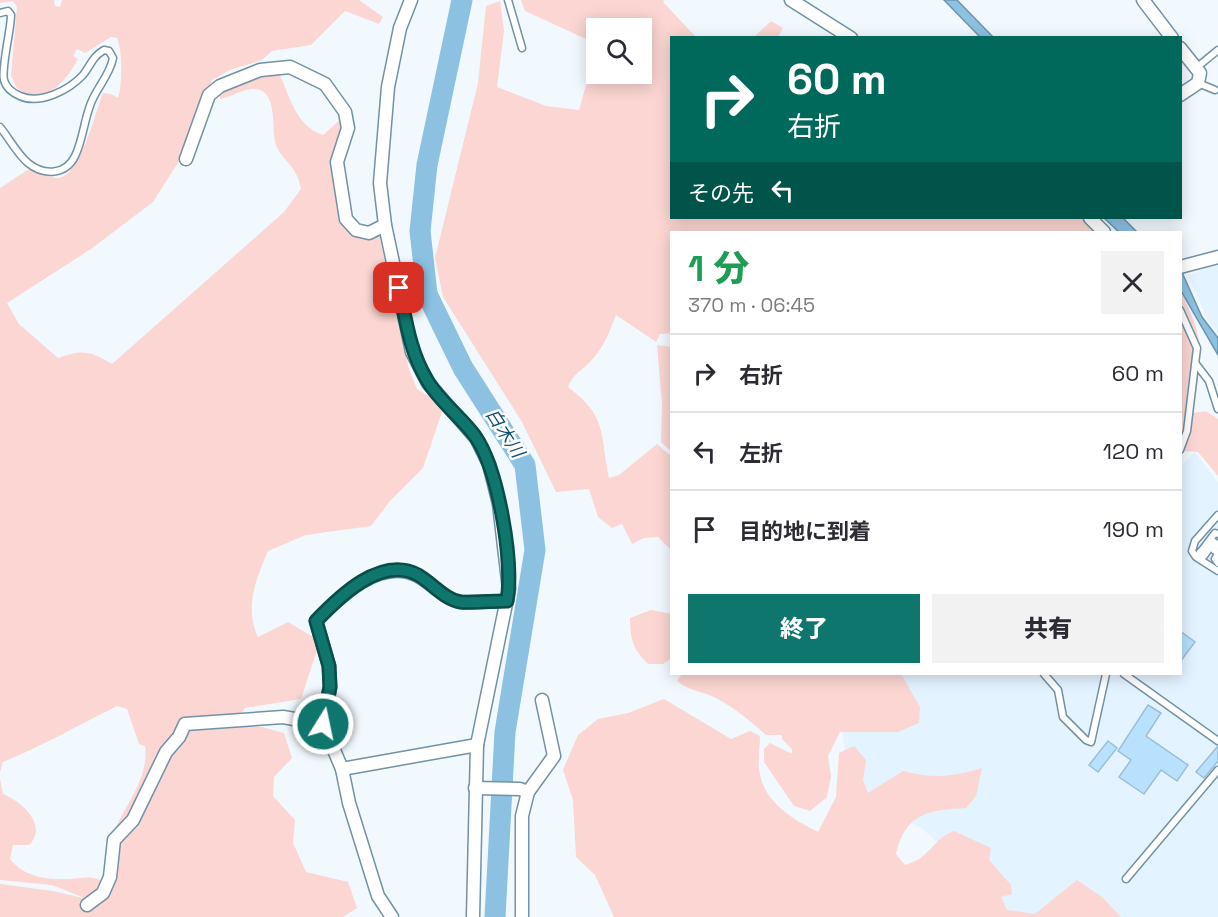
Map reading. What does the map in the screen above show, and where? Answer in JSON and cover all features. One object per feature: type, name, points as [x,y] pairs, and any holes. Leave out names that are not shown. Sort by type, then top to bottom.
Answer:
[{"type":"street","points":[[411,0],[400,28],[388,87],[380,183],[385,225],[412,352],[428,383],[476,438],[489,464],[505,541],[509,589],[477,745],[473,917]]},
{"type":"street","points":[[790,0],[848,36]]},
{"type":"street","points":[[1143,0],[1170,36]]},
{"type":"street","points":[[1182,50],[1200,73],[1198,83],[1182,95]]},
{"type":"street","points":[[186,159],[209,95],[220,86],[260,70],[290,67],[325,84],[345,112],[348,128],[337,162],[346,219],[356,230],[369,233],[385,225]]},
{"type":"street","points":[[1091,219],[1103,231]]},
{"type":"street","points":[[1182,267],[1218,257]]},
{"type":"street","points":[[392,917],[378,896],[349,804],[342,769],[323,724],[330,687],[329,666],[316,621],[358,584],[373,576],[389,572],[409,572],[462,602],[507,601]]},
{"type":"street","points":[[522,917],[524,791],[554,756],[542,700]]},
{"type":"street","points":[[87,906],[103,893],[110,877],[114,840],[133,820],[166,752],[179,737],[185,724],[283,717],[323,724]]},
{"type":"street","points":[[342,769],[477,745]]},
{"type":"street","points":[[475,788],[524,791]]},
{"type":"lane","points":[[508,0],[522,48]]},
{"type":"lane","points":[[0,13],[8,11],[11,15],[3,79],[9,89],[28,99],[56,94],[83,75],[97,54],[104,50],[109,51],[113,58],[112,66],[91,102],[75,158],[64,169],[54,172],[44,171],[28,163],[0,127]]},
{"type":"lane","points":[[1196,68],[1218,50]]},
{"type":"lane","points":[[1198,83],[1215,90]]},
{"type":"lane","points":[[1182,314],[1197,348],[1187,431],[1182,445]]},
{"type":"lane","points":[[1196,363],[1209,381],[1218,409]]},
{"type":"lane","points":[[1218,515],[1195,541],[1192,551],[1218,564]]},
{"type":"lane","points":[[1200,555],[1217,532]]},
{"type":"lane","points":[[1200,555],[1214,542],[1217,544],[1214,550],[1218,554],[1215,559],[1218,564]]},
{"type":"lane","points":[[1200,555],[1218,571]]},
{"type":"lane","points":[[1045,675],[1058,690],[1063,717],[1086,740],[1091,742],[1106,675]]},
{"type":"lane","points":[[1125,675],[1218,741]]},
{"type":"lane","points":[[1126,879],[1218,770]]},
{"type":"shaded area","points":[[0,0],[54,0],[55,6],[60,7],[62,0],[359,0],[383,17],[379,24],[345,11],[311,45],[272,51],[262,60],[230,70],[212,80],[181,158],[153,202],[91,249],[7,303],[19,324],[58,358],[74,353],[86,353],[98,356],[112,364],[284,212],[301,189],[296,174],[276,145],[270,101],[260,90],[251,89],[220,99],[219,89],[274,64],[292,105],[304,123],[323,135],[342,118],[346,130],[335,153],[344,222],[379,234],[409,369],[417,389],[430,397],[442,412],[423,468],[390,501],[371,526],[306,535],[268,551],[253,593],[252,615],[258,637],[288,622],[320,641],[301,699],[245,708],[238,717],[182,722],[131,819],[113,834],[140,781],[145,758],[145,746],[139,744],[127,709],[117,706],[3,762],[0,772],[0,188],[32,167],[54,178],[66,175],[80,156],[86,143],[103,93],[118,98],[121,77],[120,51],[117,38],[111,37],[85,53],[77,49],[73,56],[78,59],[64,80],[52,90],[28,96],[16,87],[11,75],[17,7],[13,1],[0,3]]},
{"type":"shaded area","points":[[521,0],[664,0],[663,2],[695,36],[670,36],[670,219],[1085,219],[1096,231],[670,231],[670,333],[660,334],[656,342],[616,315],[599,351],[575,376],[568,387],[581,398],[596,417],[603,438],[609,478],[619,475],[657,444],[670,455],[670,549],[658,537],[644,538],[632,544],[622,524],[612,528],[598,517],[589,489],[556,492],[522,422],[443,297],[435,258],[478,83],[486,6],[500,1],[504,31],[497,87],[546,106],[579,110],[586,84],[652,84],[652,18],[586,18],[586,39],[525,11]]},
{"type":"shaded area","points":[[771,21],[783,28],[779,36],[755,36]]},
{"type":"shaded area","points":[[1215,264],[1218,266],[1218,334],[1208,320],[1188,276]]},
{"type":"shaded area","points":[[1182,295],[1199,338],[1200,364],[1193,413],[1206,411],[1218,419],[1218,476],[1198,452],[1182,451]]},
{"type":"shaded area","points":[[657,345],[670,347],[670,450],[661,442],[662,405]]},
{"type":"shaded area","points":[[1195,452],[1218,482],[1218,917],[1005,917],[980,878],[921,828],[882,807],[836,788],[845,750],[835,675],[1182,675],[1182,464]]},
{"type":"shaded area","points":[[651,610],[670,614],[670,659],[663,664],[648,664],[636,649],[632,638],[630,618]]},
{"type":"shaded area","points":[[681,675],[902,675],[920,707],[919,723],[898,732],[840,732],[828,756],[831,776],[827,797],[810,811],[794,806],[764,762],[764,749],[770,743],[792,754],[792,749],[782,739],[782,735],[766,735],[723,702],[677,681]]},
{"type":"shaded area","points":[[664,699],[731,739],[750,731],[760,736],[759,769],[768,794],[790,816],[818,832],[836,797],[839,753],[854,746],[866,760],[863,780],[868,793],[903,771],[942,776],[982,768],[976,796],[966,808],[941,810],[920,816],[912,822],[900,840],[896,854],[905,865],[921,858],[947,834],[954,831],[991,848],[989,860],[1011,885],[1012,894],[1001,897],[1007,910],[1035,914],[1077,880],[1102,897],[1121,917],[614,917],[595,875],[576,857],[573,800],[563,770],[578,735],[598,719],[628,713]]},
{"type":"shaded area","points":[[186,726],[262,727],[284,733],[292,758],[274,777],[273,796],[295,820],[293,843],[306,872],[348,882],[357,908],[343,917],[0,917],[0,884],[53,891],[87,899],[52,885],[0,880],[0,779],[3,794],[24,808],[34,822],[36,830],[29,845],[13,845],[10,859],[15,865],[43,878],[92,878],[100,880],[99,889],[109,887],[115,870],[117,839]]},
{"type":"water","points":[[944,0],[957,0],[992,36],[979,36]]},
{"type":"water","points":[[1105,219],[1124,219],[1136,231],[1118,231]]},
{"type":"water","points":[[1182,272],[1202,317],[1218,338],[1218,355],[1182,293]]},
{"type":"building","points":[[1182,632],[1195,642],[1182,659]]},
{"type":"building","points":[[1148,705],[1161,713],[1146,736],[1188,765],[1177,781],[1161,770],[1144,794],[1119,777],[1131,760],[1118,751]]},
{"type":"building","points":[[1108,741],[1117,748],[1098,772],[1089,765]]},
{"type":"building","points":[[1218,746],[1218,761],[1204,778],[1196,772]]},
{"type":"waterway","name":"白木川","points":[[462,0],[427,165],[420,231],[427,294],[463,368],[525,465],[535,550],[505,732],[495,917]]},
{"type":"route","points":[[323,724],[330,687],[329,666],[316,621],[358,584],[373,576],[389,572],[409,572],[450,598],[462,602],[507,601],[509,589],[505,541],[489,464],[476,438],[428,383],[412,352],[399,288]]}]
